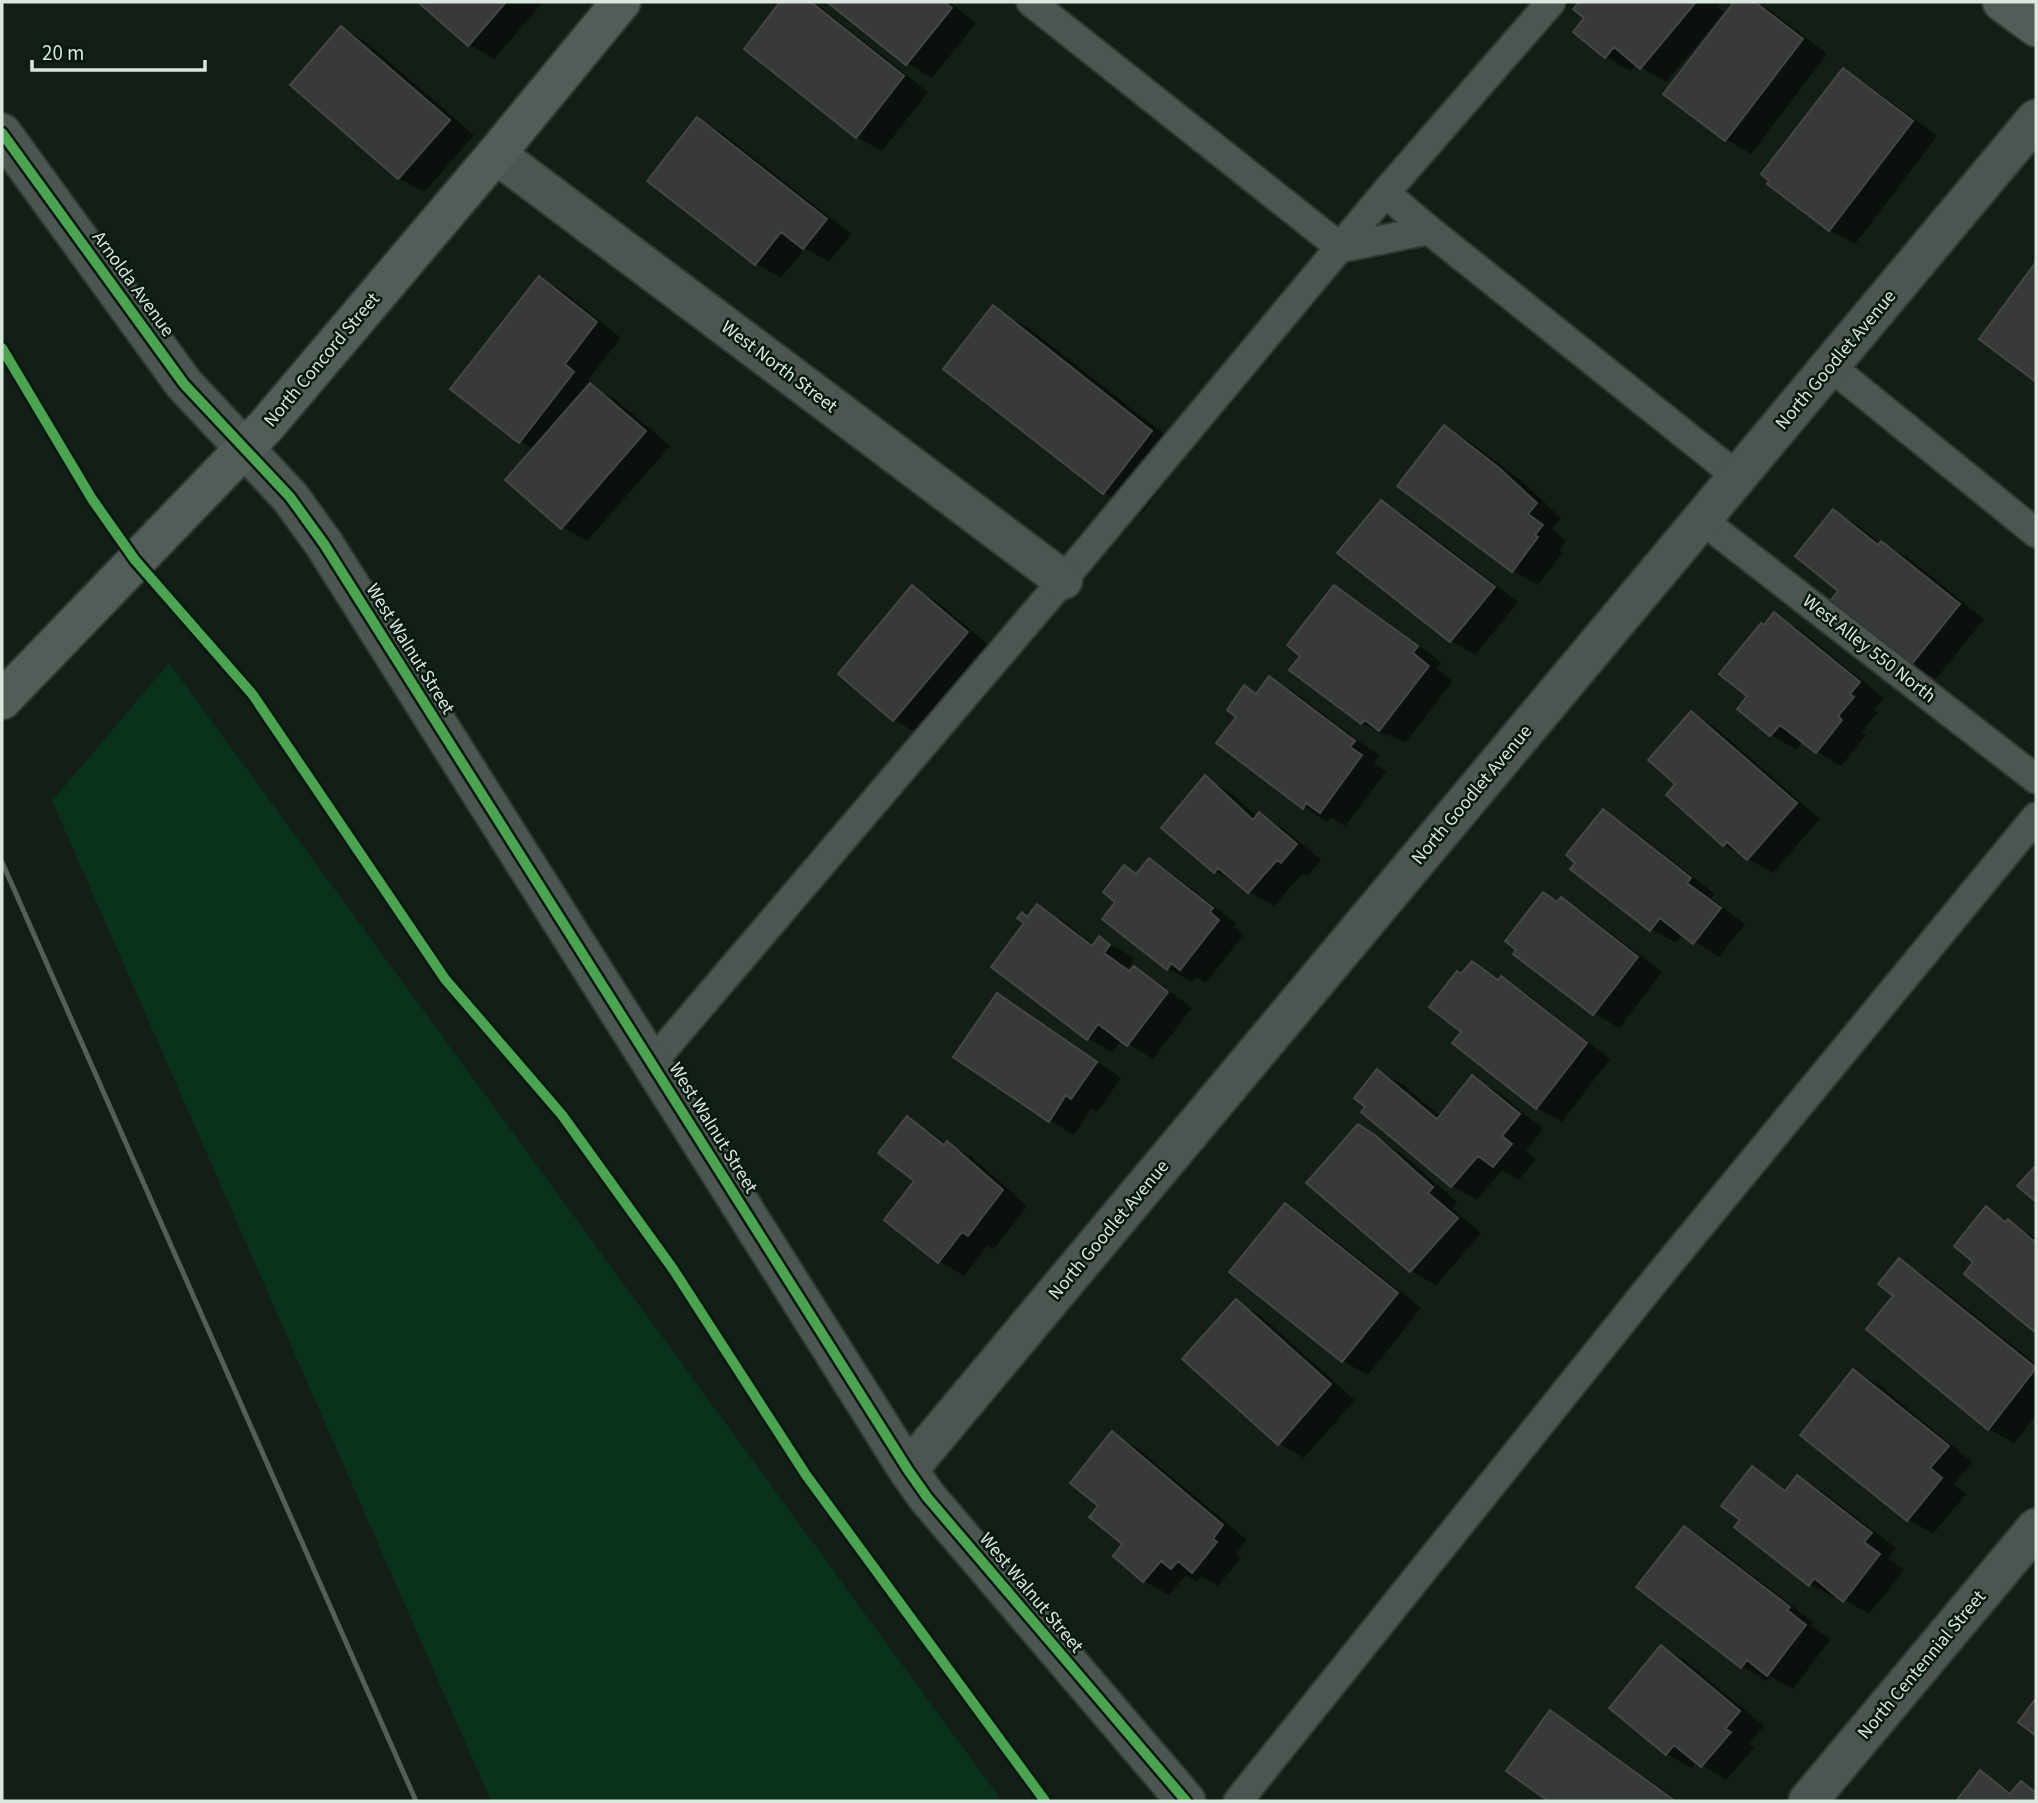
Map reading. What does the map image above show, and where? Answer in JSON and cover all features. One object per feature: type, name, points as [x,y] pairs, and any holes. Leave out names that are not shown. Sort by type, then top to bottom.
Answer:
[{"type":"main road","name":"North Concord Street","points":[[2,700],[290,400],[621,2]]},
{"type":"main road","points":[[2002,2],[2036,27]]},
{"type":"street","name":"North Goodlet Avenue","points":[[908,1470],[2036,119]]},
{"type":"street","name":"Arnolda Avenue","points":[[2,133],[184,384],[246,448]]},
{"type":"street","name":"West North Street","points":[[496,154],[1063,580]]},
{"type":"street","name":"West Walnut Street","points":[[246,448],[290,496],[324,544],[908,1470],[927,1497],[1186,1801]]},
{"type":"street","name":"North Centennial Street","points":[[1808,1801],[2036,1528]]},
{"type":"lane","points":[[1031,2],[1341,248],[1429,230]]},
{"type":"lane","points":[[651,1064],[1063,580],[1385,193],[1551,2]]},
{"type":"lane","points":[[1385,193],[1738,477]]},
{"type":"lane","points":[[1830,366],[2036,533]]},
{"type":"lane","name":"West Alley 550 North","points":[[1702,520],[2036,779]]},
{"type":"lane","points":[[1238,1801],[1657,1278],[2036,817]]},
{"type":"green space","points":[[169,663],[1002,1801],[491,1801],[52,801]]},
{"type":"building","points":[[418,2],[506,2],[468,46]]},
{"type":"building","points":[[780,2],[811,2],[904,76],[856,138],[744,49]]},
{"type":"building","points":[[827,2],[944,2],[952,8],[906,65]]},
{"type":"building","points":[[1579,2],[1696,2],[1640,69],[1614,47],[1605,58],[1573,32],[1584,18],[1573,9]]},
{"type":"building","points":[[1734,2],[1755,2],[1803,39],[1725,141],[1663,94]]},
{"type":"building","points":[[341,26],[450,120],[398,179],[290,85]]},
{"type":"building","points":[[1843,68],[1913,121],[1829,231],[1767,184],[1769,181],[1761,174]]},
{"type":"building","points":[[697,117],[827,219],[803,249],[781,232],[755,265],[647,181]]},
{"type":"building","points":[[2036,262],[2036,382],[1979,339]]},
{"type":"building","points":[[539,276],[597,322],[565,364],[574,372],[519,443],[450,389]]},
{"type":"building","points":[[993,305],[1152,431],[1103,494],[943,369]]},
{"type":"building","points":[[590,383],[646,431],[561,529],[505,480]]},
{"type":"building","points":[[1444,425],[1498,467],[1537,503],[1528,514],[1543,525],[1535,535],[1538,537],[1512,572],[1397,486]]},
{"type":"building","points":[[1381,500],[1495,587],[1450,642],[1337,553]]},
{"type":"building","points":[[1833,509],[1878,545],[1881,541],[1960,604],[1910,666],[1830,601],[1838,591],[1795,556]]},
{"type":"building","points":[[912,585],[968,632],[893,721],[838,674]]},
{"type":"building","points":[[1334,585],[1418,646],[1413,653],[1429,666],[1379,731],[1365,720],[1361,724],[1289,670],[1300,656],[1287,645]]},
{"type":"building","points":[[1774,612],[1860,682],[1850,694],[1854,697],[1838,716],[1842,720],[1816,753],[1780,725],[1770,736],[1737,709],[1747,696],[1719,674],[1761,623],[1764,625]]},
{"type":"building","points":[[1269,676],[1355,741],[1350,747],[1362,755],[1320,813],[1306,803],[1303,809],[1216,743],[1236,717],[1227,710],[1244,685],[1256,694]]},
{"type":"building","points":[[1691,711],[1797,803],[1747,860],[1727,842],[1723,846],[1666,795],[1675,784],[1648,760]]},
{"type":"building","points":[[1205,775],[1253,820],[1259,812],[1297,844],[1281,863],[1277,860],[1248,893],[1218,868],[1214,873],[1161,828]]},
{"type":"building","points":[[1603,809],[1691,878],[1687,883],[1721,908],[1693,944],[1660,918],[1650,931],[1570,869],[1575,863],[1566,855]]},
{"type":"building","points":[[1149,858],[1213,908],[1210,912],[1219,920],[1180,970],[1171,963],[1167,970],[1102,919],[1115,902],[1103,892],[1124,865],[1136,874]]},
{"type":"building","points":[[1543,892],[1557,902],[1561,897],[1638,957],[1593,1015],[1513,954],[1516,950],[1505,941]]},
{"type":"building","points":[[1037,904],[1092,946],[1099,936],[1110,945],[1104,953],[1129,971],[1134,966],[1168,992],[1127,1046],[1098,1024],[1087,1040],[991,967],[1024,923],[1017,918],[1022,912],[1027,917]]},
{"type":"building","points":[[1472,961],[1498,980],[1501,976],[1587,1043],[1536,1109],[1452,1043],[1461,1032],[1429,1007],[1457,971],[1461,974]]},
{"type":"building","points":[[997,993],[1097,1062],[1071,1099],[1066,1095],[1049,1122],[953,1057]]},
{"type":"building","points":[[1377,1069],[1437,1119],[1472,1075],[1520,1114],[1502,1136],[1512,1144],[1493,1167],[1478,1156],[1451,1187],[1361,1112],[1365,1107],[1354,1098]]},
{"type":"building","points":[[907,1116],[944,1145],[947,1141],[1003,1190],[968,1236],[962,1232],[938,1263],[884,1220],[914,1181],[878,1153]]},
{"type":"building","points":[[1358,1124],[1376,1136],[1433,1187],[1428,1193],[1458,1218],[1410,1272],[1306,1183]]},
{"type":"building","points":[[2036,1165],[2036,1202],[2017,1186]]},
{"type":"building","points":[[1285,1203],[1398,1293],[1342,1362],[1229,1272]]},
{"type":"building","points":[[1986,1206],[2005,1222],[2008,1219],[2036,1243],[2036,1333],[1964,1274],[1973,1262],[1954,1246]]},
{"type":"building","points":[[1899,1258],[2036,1368],[1988,1430],[1866,1329],[1893,1296],[1878,1284]]},
{"type":"building","points":[[1236,1299],[1331,1384],[1278,1445],[1182,1359]]},
{"type":"building","points":[[1853,1369],[1949,1446],[1930,1468],[1942,1478],[1907,1521],[1800,1435]]},
{"type":"building","points":[[1112,1431],[1223,1525],[1213,1539],[1217,1542],[1192,1573],[1178,1561],[1171,1569],[1161,1561],[1143,1582],[1113,1556],[1122,1544],[1089,1517],[1098,1506],[1070,1483]]},
{"type":"building","points":[[1752,1466],[1785,1491],[1797,1475],[1872,1533],[1864,1542],[1880,1554],[1843,1602],[1814,1578],[1809,1586],[1734,1527],[1740,1520],[1721,1506]]},
{"type":"building","points":[[1684,1526],[1790,1607],[1787,1610],[1806,1625],[1767,1676],[1747,1660],[1741,1668],[1636,1587]]},
{"type":"building","points":[[1661,1645],[1740,1711],[1725,1729],[1731,1732],[1701,1767],[1674,1745],[1666,1755],[1609,1708]]},
{"type":"building","points":[[2036,1698],[2036,1736],[2018,1722]]},
{"type":"building","points":[[1550,1710],[1675,1801],[1548,1801],[1506,1771]]},
{"type":"building","points":[[1980,1770],[2010,1794],[2021,1781],[2036,1793],[2036,1801],[1956,1801]]},
{"type":"railway","points":[[2,862],[416,1801]]},
{"type":"cycle path","points":[[2,133],[184,384],[290,497],[324,544],[927,1497],[1186,1801]]},
{"type":"cycle path","points":[[2,348],[92,499],[135,560],[253,695],[445,979],[562,1115],[673,1269],[806,1475],[1045,1801]]}]
